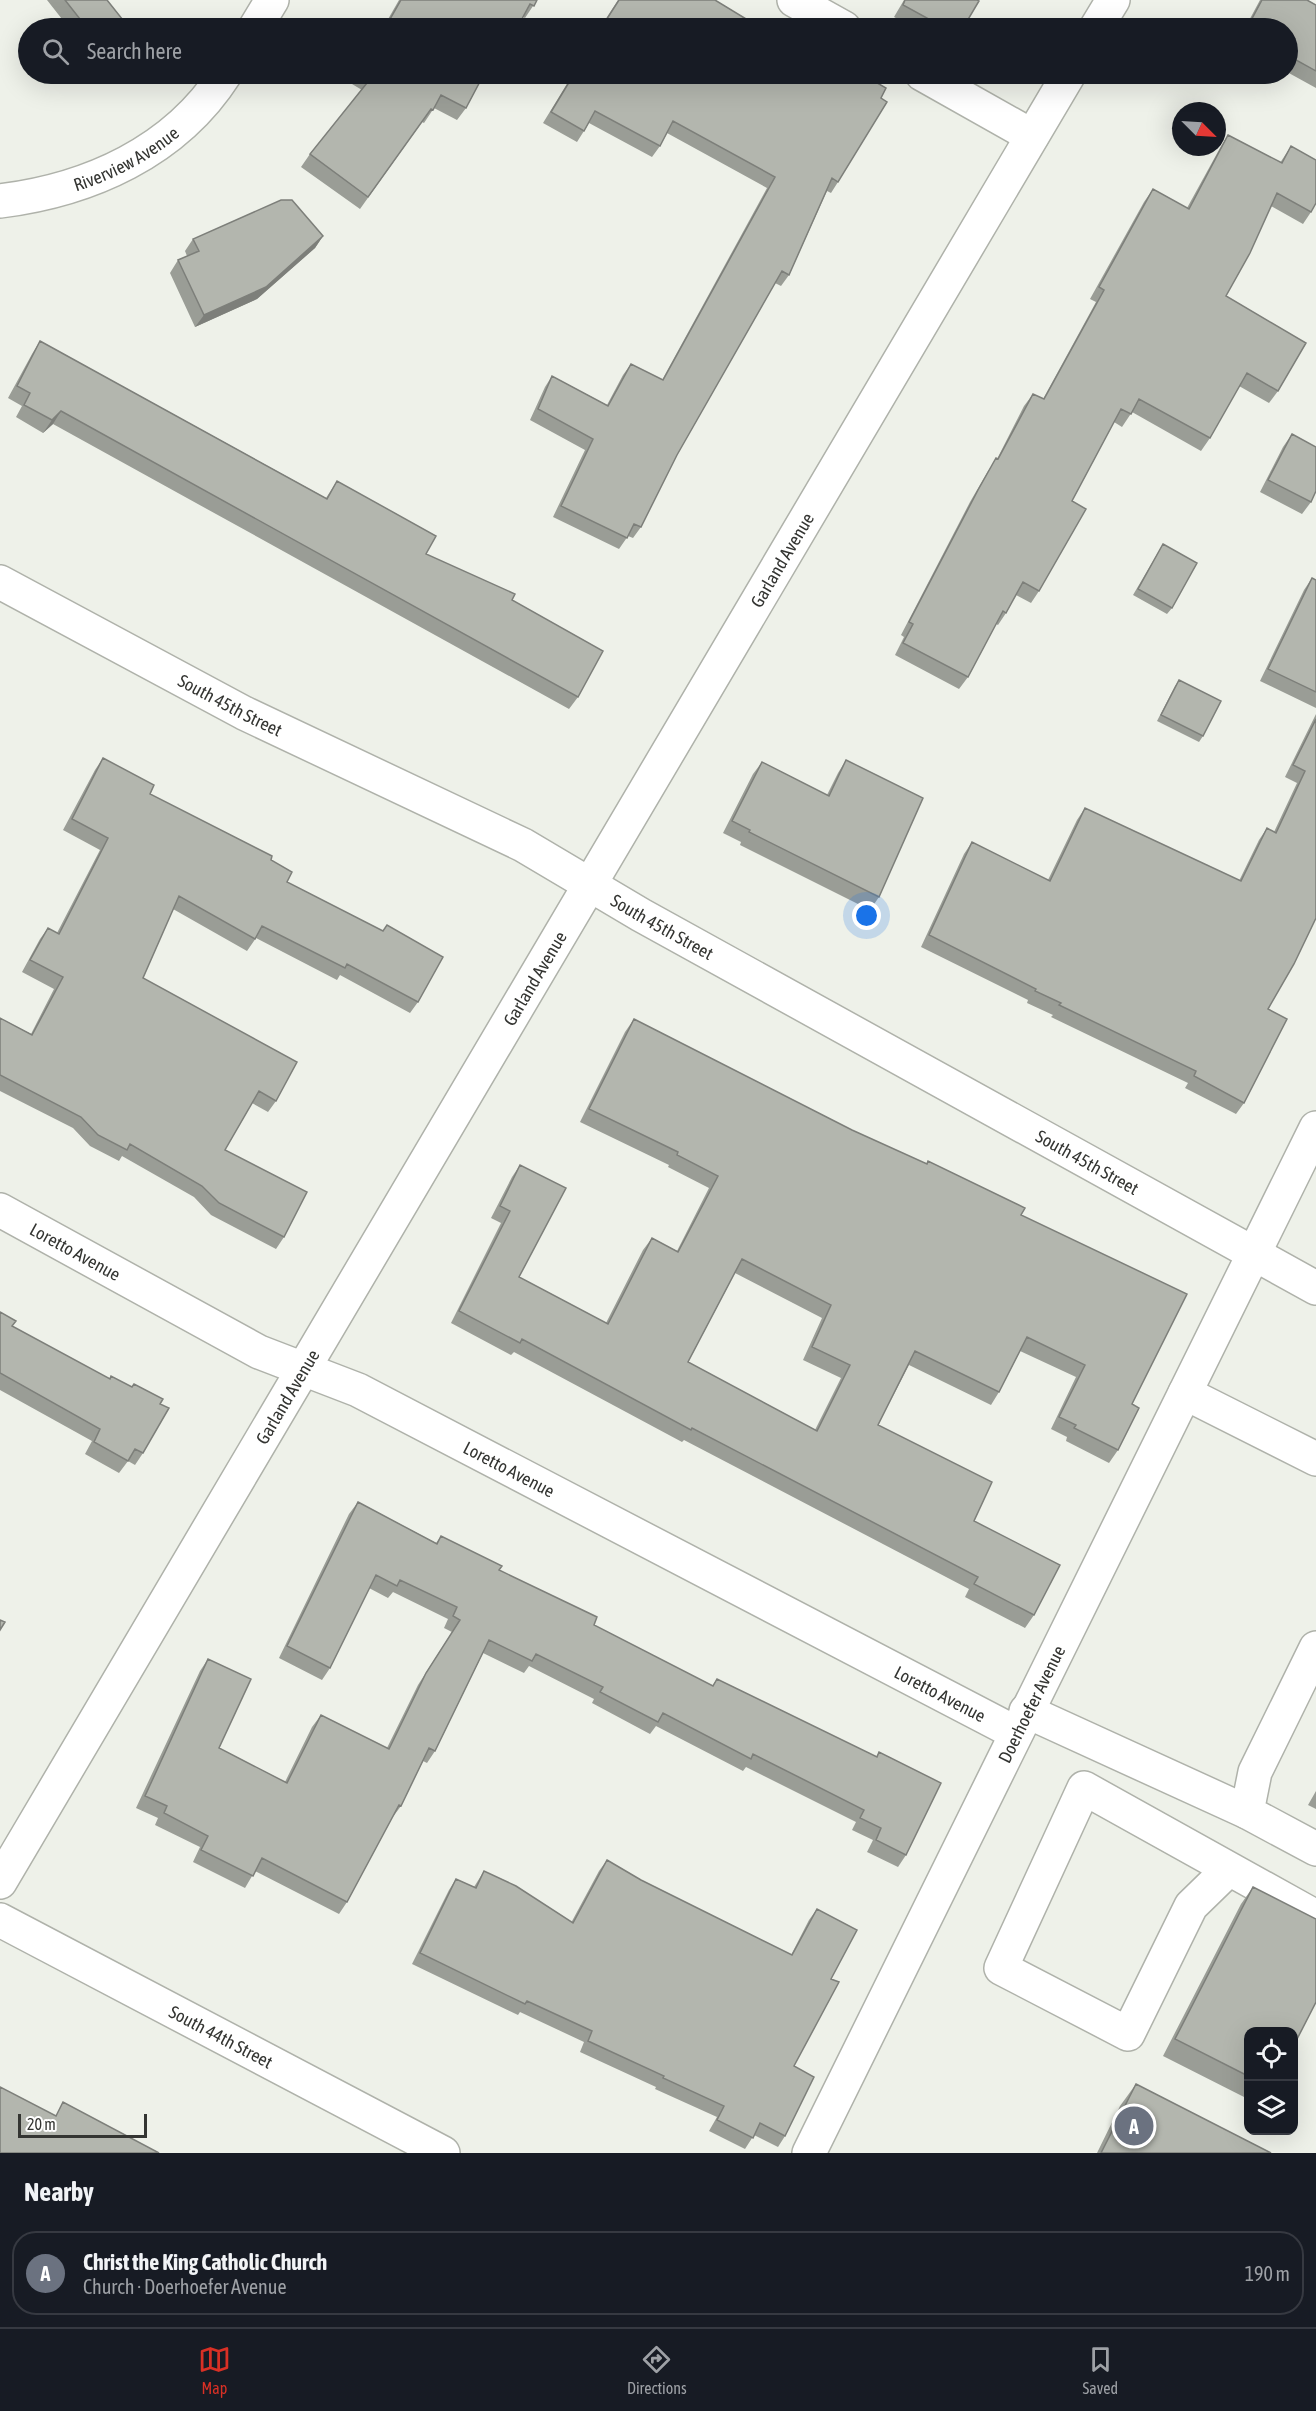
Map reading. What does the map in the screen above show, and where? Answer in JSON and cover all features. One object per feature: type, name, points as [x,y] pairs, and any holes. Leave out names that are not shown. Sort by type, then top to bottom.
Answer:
[{"type":"street","points":[[261,18],[272,0]]},
{"type":"street","points":[[794,0],[826,18]]},
{"type":"street","points":[[1102,18],[1113,0]]},
{"type":"street","name":"Riverview Avenue","points":[[0,201],[35,197],[79,186],[119,169],[155,146],[188,119],[217,84]]},
{"type":"street","points":[[940,84],[1032,136]]},
{"type":"street","name":"Garland Avenue","points":[[0,1882],[1064,84]]},
{"type":"street","name":"South 45th Street","points":[[0,582],[244,713],[523,844],[651,921],[1316,1288]]},
{"type":"street","name":"Doerhoefer Avenue","points":[[809,2153],[1316,1128]]},
{"type":"street","name":"Loretto Avenue","points":[[0,1210],[259,1352],[358,1390],[1021,1722],[1247,1812],[1316,1849]]},
{"type":"street","points":[[1185,1393],[1316,1459]]},
{"type":"street","points":[[1247,1812],[1255,1772],[1316,1648]]},
{"type":"street","points":[[1228,1870],[1191,1906],[1128,2034],[1001,1968],[1084,1788],[1316,1917]]},
{"type":"street","name":"South 44th Street","points":[[0,1920],[442,2153]]},
{"type":"building","points":[[65,0],[107,0],[121,18],[79,18]]},
{"type":"building","points":[[401,0],[537,0],[534,6],[530,4],[522,18],[391,18]]},
{"type":"building","points":[[619,0],[715,0],[745,18],[607,18]]},
{"type":"building","points":[[905,0],[979,1],[969,18],[927,18],[903,5]]},
{"type":"building","points":[[1262,0],[1307,0],[1316,5],[1316,71],[1298,61],[1298,18],[1252,18]]},
{"type":"building","points":[[366,84],[479,84],[466,108],[441,95],[433,110],[431,109],[368,197],[310,154]]},
{"type":"building","points":[[568,84],[879,84],[886,88],[881,98],[887,102],[838,182],[832,178],[789,275],[782,271],[677,455],[641,527],[634,524],[627,538],[561,506],[593,439],[538,409],[552,376],[608,406],[631,364],[663,380],[775,177],[673,121],[660,146],[595,111],[584,131],[551,112]]},
{"type":"building","points":[[1228,135],[1282,163],[1291,146],[1316,160],[1316,203],[1311,212],[1277,193],[1250,253],[1226,296],[1306,343],[1278,391],[1247,373],[1210,438],[1139,399],[1131,414],[1121,409],[1072,501],[1086,509],[1039,591],[1023,582],[1006,613],[1003,611],[968,677],[903,643],[913,624],[909,622],[978,490],[996,458],[998,459],[1033,394],[1044,399],[1104,290],[1099,287],[1153,189],[1189,209],[1217,156],[1226,156]]},
{"type":"building","points":[[281,200],[292,200],[323,236],[266,287],[204,315],[178,260],[199,251],[193,239]]},
{"type":"building","points":[[40,341],[327,499],[337,481],[436,536],[426,554],[515,594],[512,600],[603,651],[578,697],[61,411],[52,420],[24,405],[30,393],[17,386]]},
{"type":"building","points":[[1292,434],[1316,447],[1316,491],[1311,502],[1268,480]]},
{"type":"building","points":[[1163,544],[1197,563],[1172,608],[1138,589]]},
{"type":"building","points":[[1312,578],[1316,580],[1316,692],[1268,669]]},
{"type":"building","points":[[1179,680],[1221,701],[1203,736],[1161,715]]},
{"type":"building","points":[[1316,719],[1316,918],[1294,964],[1268,1009],[1287,1019],[1244,1103],[1194,1076],[1196,1071],[1059,1005],[1061,1003],[1035,991],[1036,989],[929,935],[972,842],[1050,881],[1085,808],[1241,881],[1267,828],[1276,833],[1305,771],[1293,765]]},
{"type":"building","points":[[103,758],[154,785],[150,794],[272,856],[271,860],[292,872],[287,882],[383,931],[387,925],[443,957],[418,1002],[347,964],[345,968],[262,926],[255,939],[179,896],[143,978],[297,1062],[276,1101],[259,1091],[225,1150],[307,1192],[284,1237],[219,1203],[202,1186],[130,1144],[127,1150],[98,1135],[81,1117],[0,1075],[0,1018],[32,1035],[63,977],[30,960],[48,928],[59,934],[108,838],[72,819]]},
{"type":"building","points":[[846,760],[923,798],[879,897],[749,832],[750,830],[732,821],[762,762],[829,796]]},
{"type":"building","points":[[634,1019],[852,1130],[927,1164],[928,1161],[1025,1208],[1021,1215],[1187,1294],[1132,1404],[1139,1408],[1118,1450],[1074,1428],[1076,1425],[1059,1417],[1085,1365],[1027,1337],[999,1392],[915,1351],[878,1425],[992,1482],[974,1521],[1060,1565],[1034,1615],[974,1584],[978,1577],[692,1428],[691,1430],[522,1339],[520,1343],[459,1311],[510,1211],[500,1206],[520,1165],[566,1188],[519,1277],[608,1324],[652,1238],[678,1252],[718,1176],[677,1155],[678,1152],[589,1109]],"holes":[[[742,1259],[831,1305],[812,1347],[850,1365],[817,1431],[688,1362]]]},
{"type":"building","points":[[0,1312],[16,1321],[12,1326],[110,1379],[111,1376],[132,1387],[134,1384],[163,1399],[160,1404],[169,1408],[143,1453],[135,1449],[128,1461],[94,1442],[100,1429],[0,1373]]},
{"type":"building","points":[[358,1502],[437,1544],[441,1536],[502,1566],[499,1570],[597,1617],[594,1625],[713,1686],[717,1679],[877,1757],[879,1752],[941,1783],[906,1855],[876,1840],[881,1828],[860,1818],[864,1810],[753,1754],[751,1759],[663,1713],[658,1722],[600,1692],[603,1687],[536,1654],[532,1661],[489,1640],[435,1751],[429,1748],[401,1806],[399,1805],[347,1902],[262,1858],[253,1876],[201,1850],[208,1836],[164,1813],[167,1806],[145,1796],[208,1659],[251,1679],[219,1748],[287,1783],[321,1715],[389,1749],[426,1673],[460,1620],[453,1616],[457,1607],[400,1580],[397,1586],[376,1575],[330,1668],[287,1646]]},
{"type":"building","points":[[0,1620],[5,1622],[0,1630]]},
{"type":"building","points":[[607,1860],[641,1880],[792,1955],[817,1909],[857,1930],[831,1979],[839,1982],[794,2066],[814,2077],[785,2136],[760,2123],[753,2138],[717,2120],[724,2106],[588,2041],[592,2031],[527,2001],[525,2004],[420,1953],[456,1879],[476,1888],[484,1871],[516,1886],[573,1923]]},
{"type":"building","points":[[1253,1887],[1316,1919],[1316,2002],[1298,2037],[1298,2027],[1244,2027],[1244,2074],[1175,2039]]},
{"type":"building","points":[[1136,2084],[1271,2153],[1101,2153]]},
{"type":"building","points":[[0,2087],[56,2116],[63,2102],[159,2153],[0,2153]]},
{"type":"place","name":"Christ the King Catholic Church","points":[[1134,2126]]}]
